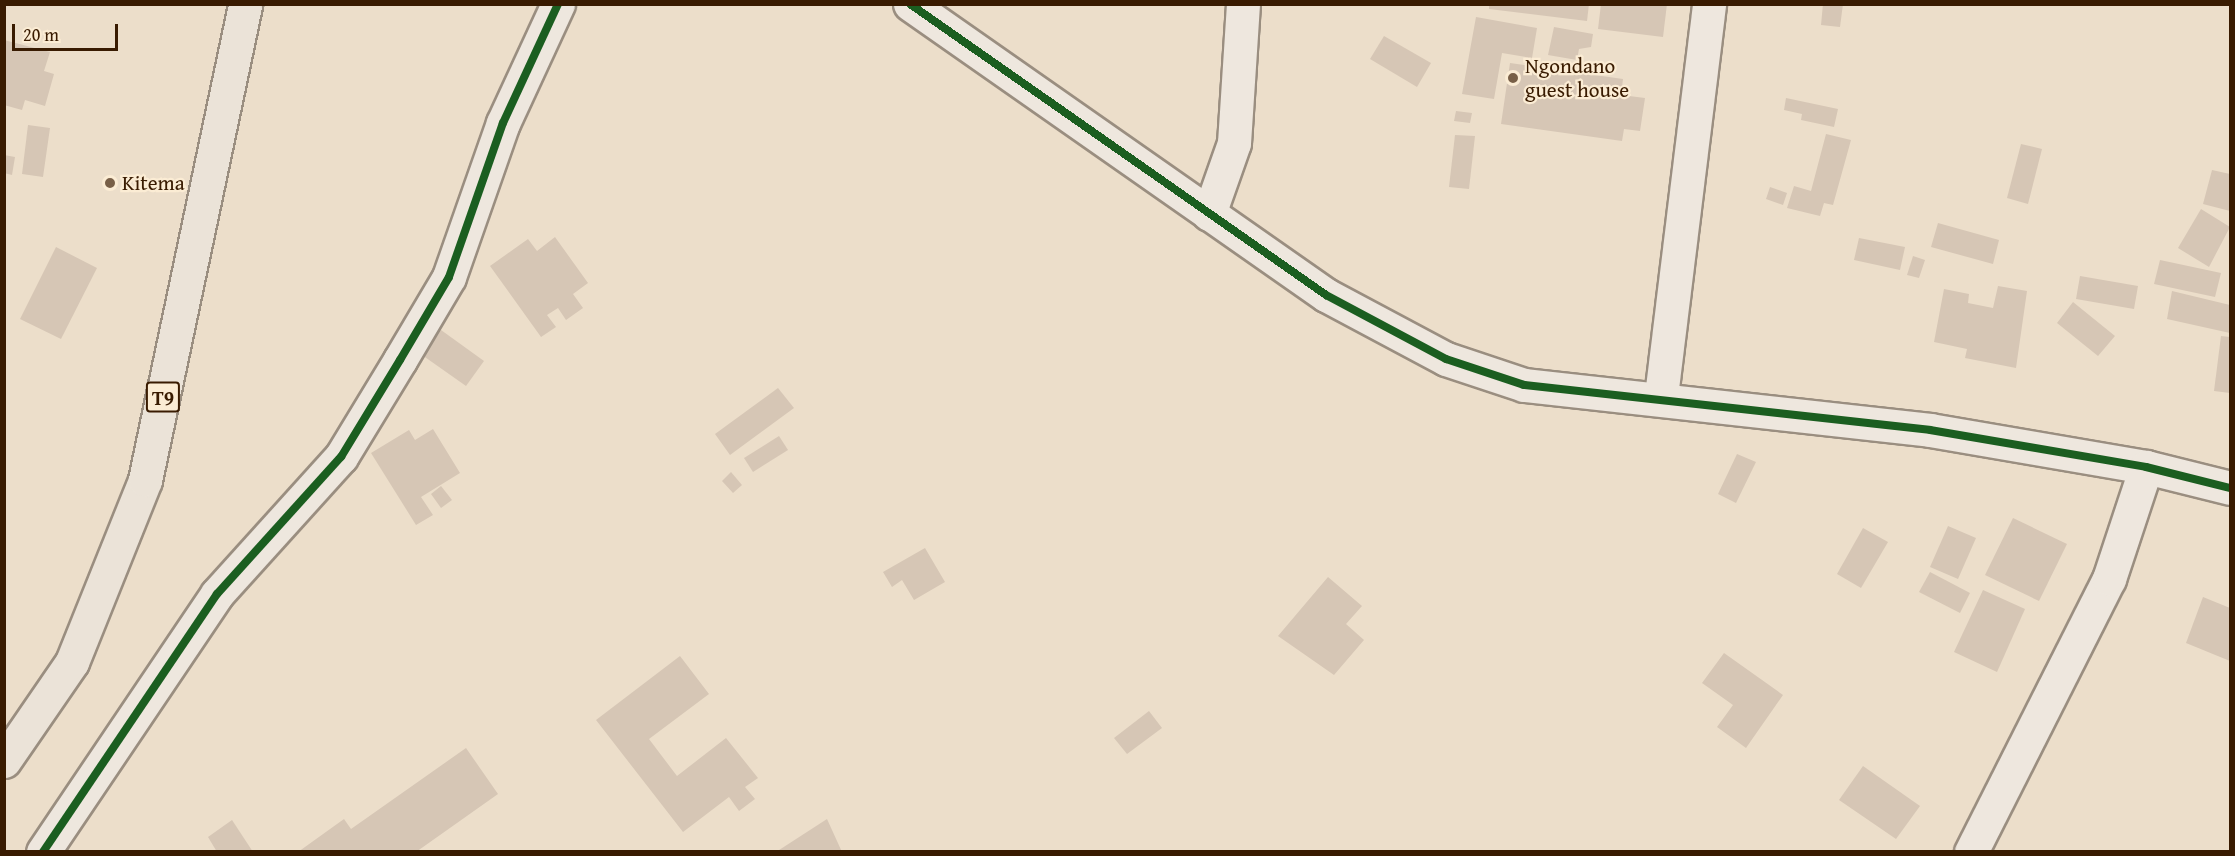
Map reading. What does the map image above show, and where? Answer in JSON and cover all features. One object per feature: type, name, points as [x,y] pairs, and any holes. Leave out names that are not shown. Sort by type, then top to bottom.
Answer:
[{"type":"highway","name":"T9","points":[[4,761],[72,662],[145,480],[245,4]]},
{"type":"street","points":[[43,852],[217,594],[341,457],[388,380],[449,277],[503,123],[558,4]]},
{"type":"street","points":[[910,4],[1326,295],[1446,359],[1524,385],[1662,396],[1930,430],[2146,467],[2230,488]]},
{"type":"street","points":[[1209,214],[1234,143],[1243,4]]},
{"type":"street","points":[[1662,396],[1709,4]]},
{"type":"street","points":[[1971,852],[2109,579],[2146,467]]},
{"type":"building","points":[[1489,4],[1589,4],[1587,21],[1489,9]]},
{"type":"building","points":[[1601,4],[1667,4],[1663,37],[1598,29]]},
{"type":"building","points":[[1823,4],[1843,4],[1840,27],[1821,25]]},
{"type":"building","points":[[1476,17],[1537,28],[1532,58],[1502,53],[1494,99],[1462,94]]},
{"type":"building","points":[[1554,27],[1593,34],[1591,47],[1579,49],[1577,60],[1548,55]]},
{"type":"building","points":[[1384,36],[1431,63],[1417,87],[1370,59]]},
{"type":"building","points":[[4,40],[50,52],[44,71],[54,74],[45,106],[25,100],[22,110],[4,105]]},
{"type":"building","points":[[1510,63],[1623,79],[1621,95],[1645,98],[1640,131],[1624,129],[1622,141],[1501,124]]},
{"type":"building","points":[[1786,98],[1838,109],[1834,127],[1801,120],[1802,114],[1784,110]]},
{"type":"building","points":[[1456,111],[1472,113],[1470,123],[1454,121]]},
{"type":"building","points":[[28,125],[50,128],[43,177],[22,174]]},
{"type":"building","points":[[1826,134],[1851,140],[1833,205],[1824,203],[1820,216],[1787,208],[1794,186],[1811,191]]},
{"type":"building","points":[[1455,135],[1475,136],[1469,189],[1449,187]]},
{"type":"building","points":[[2021,144],[2042,149],[2028,204],[2007,198]]},
{"type":"building","points":[[4,155],[15,157],[12,175],[4,173]]},
{"type":"building","points":[[2212,170],[2230,174],[2230,211],[2203,204]]},
{"type":"building","points":[[1770,187],[1787,193],[1783,205],[1766,199]]},
{"type":"building","points":[[2201,209],[2230,227],[2209,267],[2178,248]]},
{"type":"building","points":[[1938,223],[1999,240],[1993,264],[1931,247]]},
{"type":"building","points":[[555,237],[588,283],[573,294],[583,308],[566,320],[558,308],[547,315],[556,327],[541,337],[490,266],[528,239],[537,251]]},
{"type":"building","points":[[1859,238],[1905,247],[1900,270],[1854,260]]},
{"type":"building","points":[[56,247],[97,268],[61,339],[20,319]]},
{"type":"building","points":[[1913,256],[1925,260],[1919,278],[1907,275]]},
{"type":"building","points":[[2160,260],[2221,273],[2215,297],[2154,284]]},
{"type":"building","points":[[2080,276],[2138,286],[2134,309],[2076,299]]},
{"type":"building","points":[[1998,286],[2027,291],[2016,368],[1965,358],[1967,349],[1934,342],[1944,289],[1969,294],[1968,303],[1993,308]]},
{"type":"building","points":[[2172,291],[2230,305],[2230,333],[2167,319]]},
{"type":"building","points":[[2073,302],[2115,336],[2098,356],[2057,323]]},
{"type":"building","points":[[441,330],[484,361],[466,386],[422,355]]},
{"type":"building","points":[[2221,336],[2230,337],[2230,393],[2214,391]]},
{"type":"building","points":[[778,388],[794,408],[730,455],[715,434]]},
{"type":"building","points":[[433,429],[460,473],[421,497],[433,515],[416,525],[371,453],[409,430],[415,440]]},
{"type":"building","points":[[779,436],[788,450],[753,472],[744,458]]},
{"type":"building","points":[[1737,454],[1756,462],[1736,503],[1718,494]]},
{"type":"building","points":[[731,472],[742,485],[733,493],[722,481]]},
{"type":"building","points":[[441,486],[452,500],[441,508],[431,494]]},
{"type":"building","points":[[2013,518],[2067,544],[2039,601],[1985,575]]},
{"type":"building","points":[[1948,526],[1976,538],[1958,579],[1930,567]]},
{"type":"building","points":[[1863,528],[1888,542],[1861,588],[1837,574]]},
{"type":"building","points":[[925,548],[945,582],[914,600],[902,580],[892,587],[883,572]]},
{"type":"building","points":[[1930,572],[1970,593],[1960,613],[1919,592]]},
{"type":"building","points":[[1328,577],[1362,606],[1346,624],[1364,640],[1334,675],[1278,636]]},
{"type":"building","points":[[1983,590],[2025,609],[1997,672],[1954,652]]},
{"type":"building","points":[[2203,597],[2230,608],[2230,661],[2186,643]]},
{"type":"building","points":[[1724,653],[1783,695],[1746,748],[1717,727],[1733,705],[1702,683]]},
{"type":"building","points":[[680,656],[709,694],[649,739],[677,776],[726,738],[758,778],[745,787],[755,799],[739,811],[729,797],[683,832],[596,720]]},
{"type":"building","points":[[1149,711],[1162,728],[1127,754],[1114,738]]},
{"type":"building","points":[[466,748],[498,794],[416,852],[298,852],[344,819],[351,829]]},
{"type":"building","points":[[1863,766],[1920,806],[1896,839],[1839,800]]},
{"type":"building","points":[[827,819],[842,852],[776,852]]},
{"type":"building","points":[[232,820],[253,852],[217,852],[208,837]]},
{"type":"cycle path","points":[[43,852],[217,594],[341,457],[400,360],[449,277],[503,123],[558,4]]},
{"type":"cycle path","points":[[910,4],[1326,295],[1446,359],[1524,385],[1930,430],[2146,467],[2230,488]]},
{"type":"place","name":"Ngondano guest house","points":[[1513,78]]},
{"type":"place","name":"Kitema","points":[[110,183]]}]
